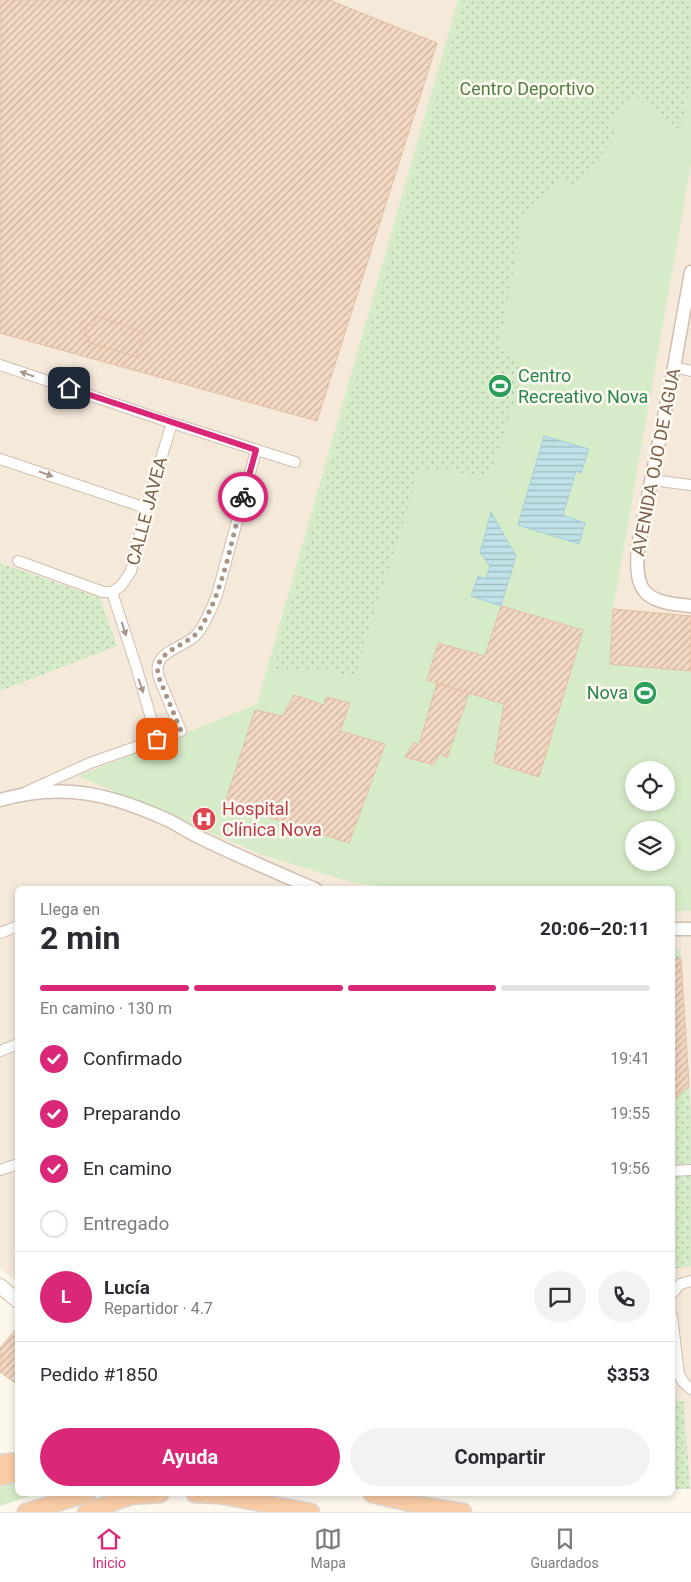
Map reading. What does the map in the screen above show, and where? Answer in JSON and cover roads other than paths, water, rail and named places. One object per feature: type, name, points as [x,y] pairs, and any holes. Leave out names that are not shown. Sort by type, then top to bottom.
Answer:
[{"type":"highway","points":[[0,1464],[15,1462]]},
{"type":"highway","points":[[0,1477],[15,1474]]},
{"type":"highway","points":[[26,1512],[80,1496]]},
{"type":"highway","points":[[86,1512],[125,1496]]},
{"type":"highway","points":[[223,1496],[311,1512]]},
{"type":"highway","points":[[380,1496],[418,1505],[463,1512]]},
{"type":"street","name":"AVENIDA OJO DE AGUA","points":[[691,272],[638,546],[636,567],[638,580],[644,591],[654,599],[670,604],[691,606]]},
{"type":"street","points":[[0,365],[295,462]]},
{"type":"street","points":[[674,367],[691,371]]},
{"type":"street","name":"CALLE JAVEA","points":[[112,592],[121,586],[131,571],[146,508],[172,423]]},
{"type":"street","points":[[0,800],[22,794],[90,763],[181,731],[159,678],[158,664],[164,655],[196,636],[211,611],[256,450]]},
{"type":"street","points":[[0,459],[146,508]]},
{"type":"street","points":[[651,480],[691,485]]},
{"type":"street","points":[[18,561],[95,590],[112,592],[157,739]]},
{"type":"street","points":[[22,794],[77,791],[95,794],[128,804],[172,822],[219,847],[308,886]]},
{"type":"street","points":[[0,933],[15,927]]},
{"type":"street","points":[[675,929],[691,929]]},
{"type":"street","points":[[0,1051],[15,1045]]},
{"type":"street","points":[[0,1170],[15,1165]]},
{"type":"street","points":[[675,1171],[691,1170]]},
{"type":"street","points":[[675,1290],[680,1284],[691,1281]]},
{"type":"street","points":[[675,1341],[679,1375],[688,1386]]},
{"type":"water","points":[[544,436],[589,449],[581,473],[576,471],[563,515],[585,523],[579,544],[518,525]]},
{"type":"water","points":[[491,512],[516,556],[501,606],[471,596],[478,576],[485,579],[490,566],[480,553]]},
{"type":"place","name":"Centro Recreativo Nova","points":[[500,386]]},
{"type":"place","name":"Nova","points":[[645,693]]},
{"type":"place","name":"Hospital Clínica Nova","points":[[204,819]]},
{"type":"park label","name":"Centro Deportivo","points":[[527,89]]}]
